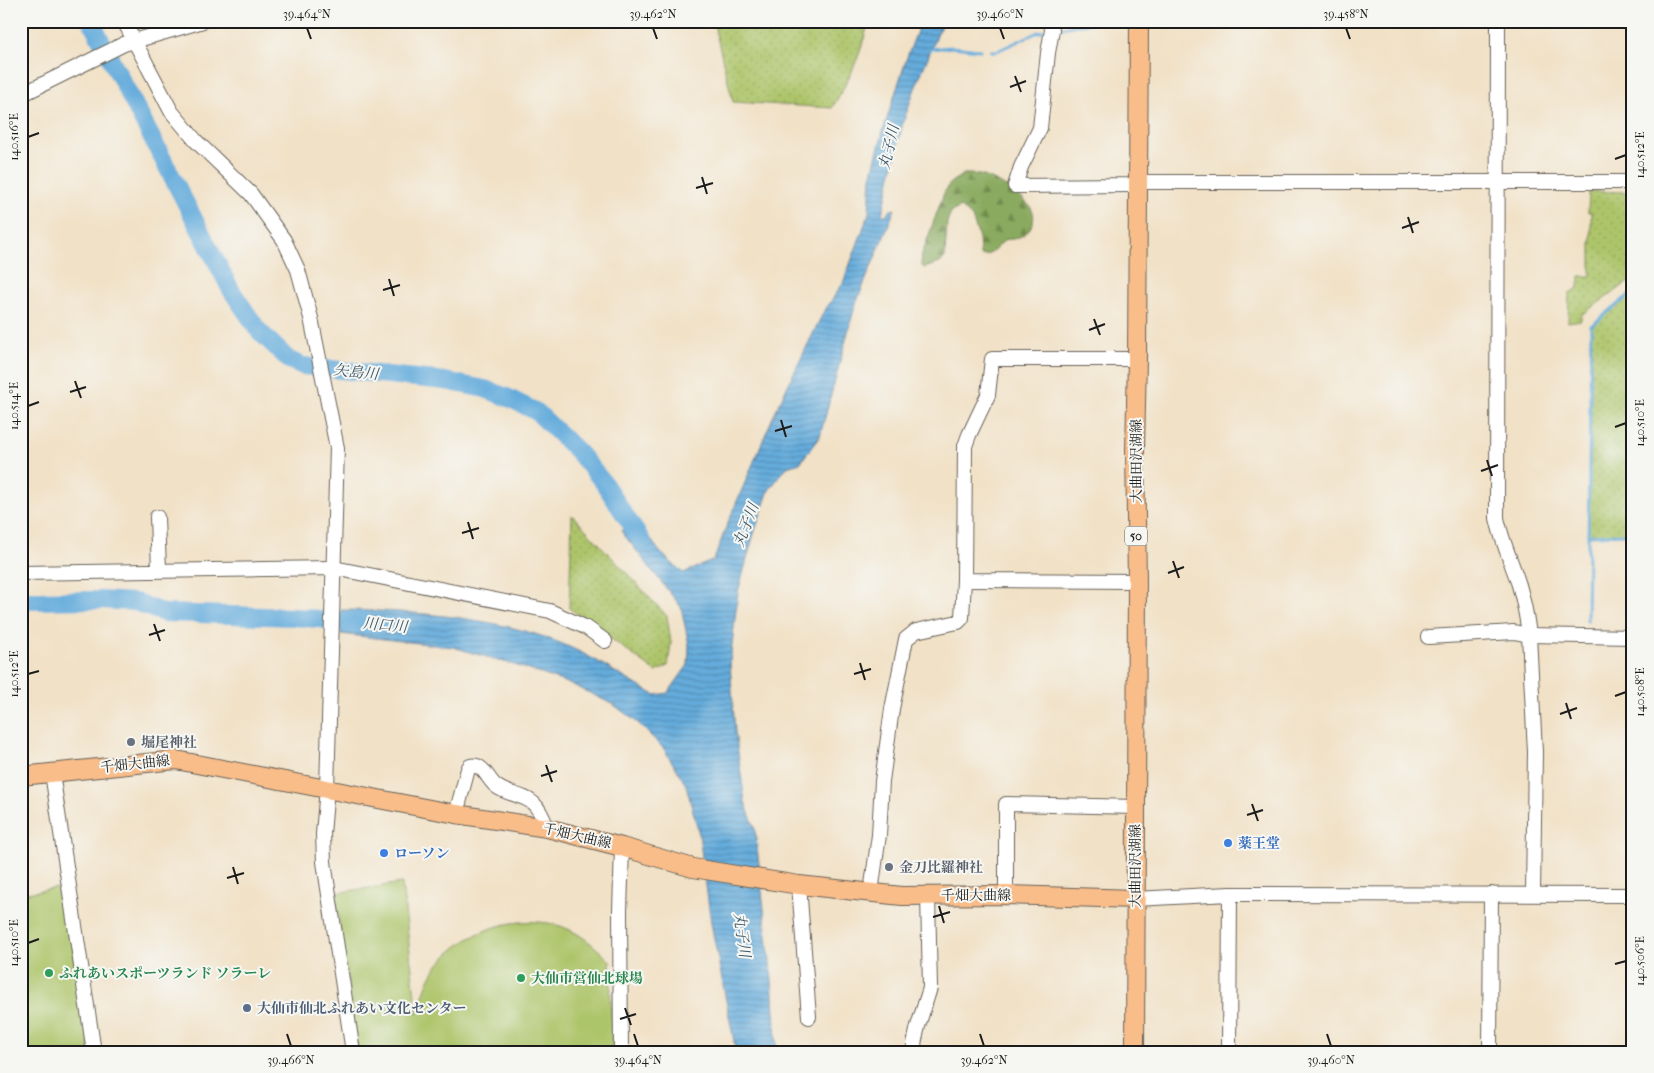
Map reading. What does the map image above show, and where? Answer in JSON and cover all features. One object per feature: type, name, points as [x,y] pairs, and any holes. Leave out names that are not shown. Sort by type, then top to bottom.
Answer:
[{"type":"main road","name":"大曲田沢湖線","points":[[1135,1052],[1135,450],[1139,182],[1139,21]]},
{"type":"main road","name":"千畑大曲線","points":[[21,776],[176,760],[456,814],[547,828],[693,868],[799,885],[902,896],[1006,895],[1135,899]]},
{"type":"street","points":[[124,21],[129,42],[171,111],[196,141],[251,194],[284,240],[298,270],[312,318],[337,448],[327,788],[323,834],[324,862],[352,1052]]},
{"type":"street","points":[[21,95],[129,42],[203,21]]},
{"type":"street","points":[[1050,21],[1052,30],[1040,128],[1021,167],[1015,186],[1130,185],[1139,182],[1633,182]]},
{"type":"street","points":[[1498,21],[1497,518],[1500,532],[1519,584],[1527,616],[1529,635],[1535,752],[1533,894]]},
{"type":"street","points":[[871,892],[879,835],[882,781],[892,709],[906,639],[916,631],[958,622],[962,618],[965,446],[988,394],[992,358],[1137,359]]},
{"type":"street","points":[[157,517],[159,570]]},
{"type":"street","points":[[21,573],[159,570],[334,574],[550,611],[587,628],[605,642]]},
{"type":"street","points":[[964,580],[1136,581]]},
{"type":"street","points":[[1428,637],[1514,632],[1529,635],[1633,637]]},
{"type":"street","points":[[456,814],[468,769],[473,765],[482,769],[493,784],[501,790],[528,799],[542,815],[547,828]]},
{"type":"street","points":[[52,773],[94,1052]]},
{"type":"street","points":[[1006,895],[1006,804],[1136,807]]},
{"type":"street","points":[[622,847],[620,911],[622,1052]]},
{"type":"street","points":[[799,885],[809,1017]]},
{"type":"street","points":[[1135,899],[1230,894],[1633,895]]},
{"type":"street","points":[[1229,1052],[1230,894]]},
{"type":"street","points":[[1490,894],[1490,1052]]},
{"type":"street","points":[[916,1052],[914,1044],[930,988],[928,895]]},
{"type":"green space","points":[[713,21],[868,21],[863,43],[854,66],[832,108],[733,102]]},
{"type":"green space","points":[[964,174],[985,176],[1015,193],[1031,208],[1033,220],[1031,226],[1028,231],[1018,238],[1006,239],[988,255],[980,255],[979,238],[972,217],[961,207],[951,212],[947,222],[945,257],[940,263],[924,268],[921,265],[922,254],[944,193],[951,182]]},
{"type":"green space","points":[[1589,191],[1629,192],[1629,200],[1633,200],[1633,279],[1581,315],[1581,320],[1568,322],[1569,293],[1578,287],[1580,276],[1591,276],[1591,212],[1588,212]]},
{"type":"green space","points":[[1633,292],[1633,534],[1588,535],[1591,326]]},
{"type":"green space","points":[[572,515],[667,616],[671,643],[668,666],[656,672],[569,608]]},
{"type":"green space","name":"大仙市営仙北球場","points":[[402,883],[417,1014],[427,983],[434,971],[449,953],[461,943],[475,935],[505,924],[537,922],[553,924],[577,934],[610,961],[612,1052],[358,1052],[335,893]]},
{"type":"green space","name":"ふれあいスポーツランド ソラーレ","points":[[64,887],[90,1052],[21,1052],[21,894]]},
{"type":"water","name":"丸子川","points":[[921,21],[943,21],[914,91],[902,126],[882,213],[884,216],[895,209],[855,306],[820,436],[800,463],[787,467],[769,490],[753,537],[738,592],[730,663],[735,731],[745,802],[755,829],[772,980],[777,1052],[736,1052],[711,923],[699,834],[686,785],[664,749],[638,723],[614,705],[573,685],[453,647],[341,634],[341,610],[430,614],[491,623],[521,630],[576,650],[655,695],[668,693],[688,665],[689,645],[681,607],[621,531],[634,516],[660,552],[683,573],[714,560],[775,412],[822,315],[843,283],[869,213],[871,177],[883,131]]},
{"type":"waterway","name":"矢島川","points":[[91,21],[231,290],[259,331],[289,360],[303,366],[445,381],[485,389],[537,412],[578,452],[603,482],[642,541]]},
{"type":"waterway","points":[[1060,28],[1101,21]]},
{"type":"waterway","points":[[991,51],[997,51],[1044,31]]},
{"type":"waterway","points":[[929,49],[952,47],[980,50]]},
{"type":"waterway","points":[[1587,621],[1591,326],[1633,292]]},
{"type":"waterway","points":[[1633,400],[1630,405],[1633,419]]},
{"type":"waterway","points":[[1588,535],[1633,534]]},
{"type":"waterway","name":"川口川","points":[[21,601],[100,600],[135,602],[164,613],[295,617],[363,623]]},
{"type":"place","name":"堀尾神社","points":[[131,742]]},
{"type":"place","name":"薬王堂","points":[[1228,843]]},
{"type":"place","name":"ローソン","points":[[384,853]]},
{"type":"place","name":"金刀比羅神社","points":[[889,867]]},
{"type":"place","name":"ふれあいスポーツランド ソラーレ","points":[[49,973]]},
{"type":"place","name":"大仙市営仙北球場","points":[[521,978]]},
{"type":"place","name":"大仙市仙北ふれあい文化センター","points":[[247,1008]]}]
